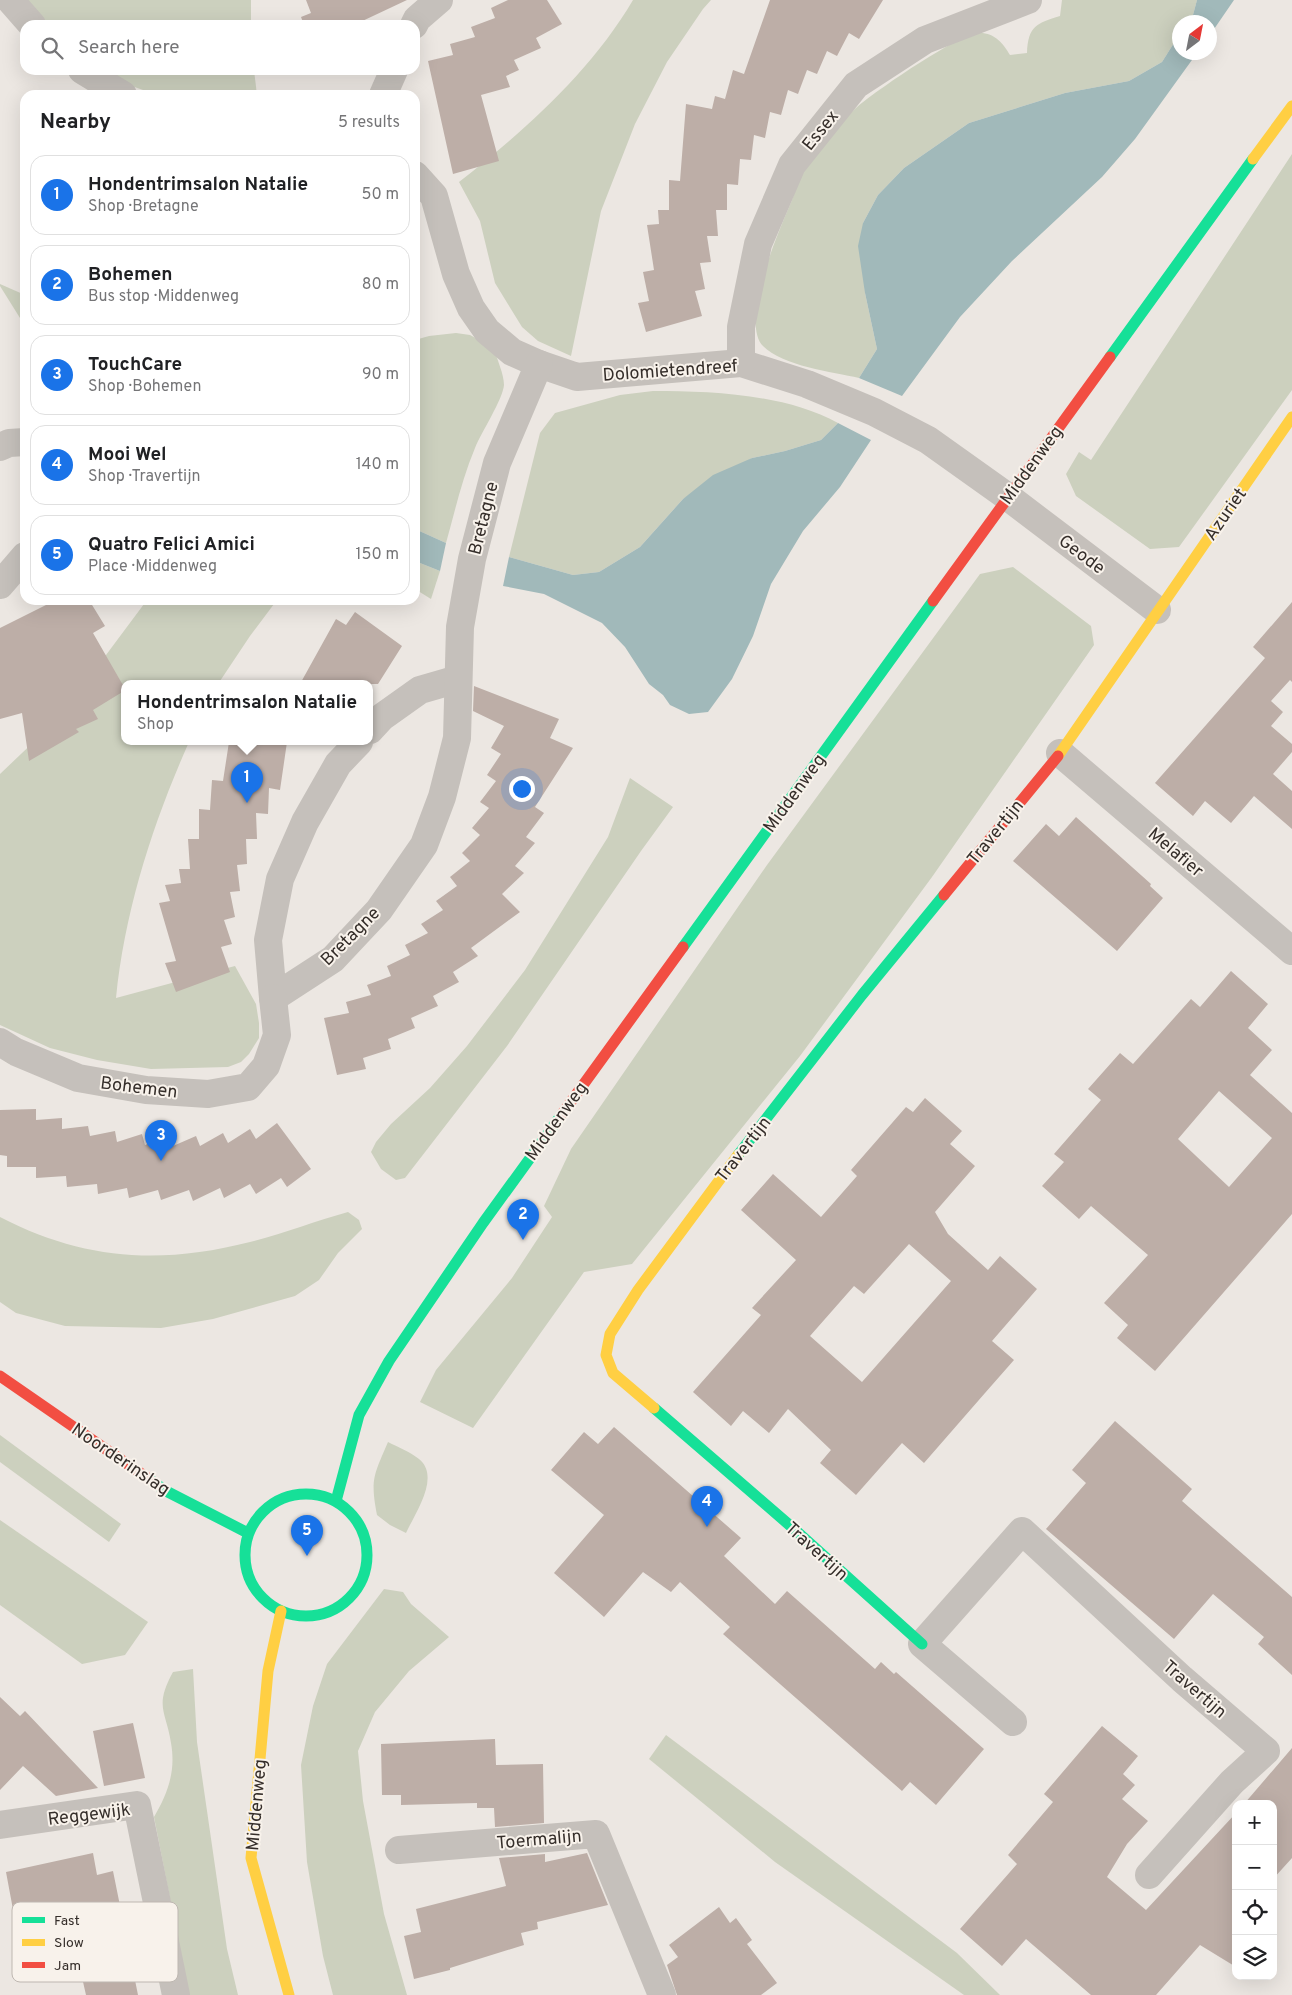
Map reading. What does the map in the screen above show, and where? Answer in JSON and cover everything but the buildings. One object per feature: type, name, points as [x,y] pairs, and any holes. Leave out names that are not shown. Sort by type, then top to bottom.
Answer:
[{"type":"main road","name":"Middenweg","points":[[336,1501],[359,1415],[389,1361],[482,1223],[1292,106]]},
{"type":"main road","name":"Azuriet","points":[[1156,610],[1212,535],[1292,417]]},
{"type":"main road","name":"Travertijn","points":[[922,1644],[794,1529],[613,1373],[606,1355],[610,1334],[638,1290],[713,1187],[862,995],[1060,753],[1156,610]]},
{"type":"main road","name":"Noorderinslag","points":[[0,1376],[166,1491],[248,1533]]},
{"type":"main road","points":[[302,1494],[319,1495],[336,1501],[352,1514],[362,1532],[367,1552],[364,1572],[355,1591],[341,1605],[322,1614],[302,1616],[281,1611],[262,1598],[249,1579],[245,1556],[248,1533],[257,1518],[269,1506],[285,1498],[302,1494]]},
{"type":"main road","name":"Middenweg","points":[[281,1611],[268,1671],[251,1858],[289,1995]]},
{"type":"street","points":[[10,0],[28,20]]},
{"type":"street","points":[[415,15],[439,0]]},
{"type":"street","name":"Essex","points":[[741,363],[741,327],[758,244],[792,165],[856,85],[925,40],[1028,0]]},
{"type":"street","points":[[90,75],[115,90]]},
{"type":"street","points":[[385,90],[392,75]]},
{"type":"street","name":"Dolomietendreef","points":[[420,180],[434,196],[456,274],[471,308],[487,330],[512,352],[539,364],[577,377],[741,363],[807,384],[874,412],[928,440],[1008,497]]},
{"type":"street","name":"Bretagne","points":[[273,998],[333,959],[379,910],[424,845],[442,797],[457,738],[460,627],[472,559],[497,463],[539,364]]},
{"type":"street","points":[[0,447],[9,443],[20,442]]},
{"type":"street","name":"Geode","points":[[1008,497],[1156,610]]},
{"type":"street","points":[[0,585],[20,562]]},
{"type":"street","points":[[373,727],[382,717],[420,690],[458,679]]},
{"type":"street","points":[[273,998],[268,940],[280,879],[305,822],[338,764],[355,745]]},
{"type":"street","name":"Melafier","points":[[1060,753],[1292,951]]},
{"type":"street","name":"Bohemen","points":[[0,1042],[16,1052],[78,1078],[146,1090],[208,1094],[248,1087],[266,1066],[277,1034],[273,998]]},
{"type":"street","name":"Travertijn","points":[[1013,1722],[922,1644],[1022,1531],[1182,1679],[1266,1751],[1232,1782],[1149,1875]]},
{"type":"street","name":"Reggewijk","points":[[0,1825],[138,1806],[157,1902]]},
{"type":"street","name":"Toermalijn","points":[[399,1850],[596,1834],[662,1995]]},
{"type":"street","name":"Reggewijk","points":[[173,1982],[176,1995]]},
{"type":"green space","points":[[25,0],[251,0],[251,20],[43,20]]},
{"type":"green space","points":[[633,0],[711,0],[667,62],[635,124],[601,211],[571,356],[538,341],[522,327],[495,283],[480,221],[459,182],[508,142],[576,76],[616,27]]},
{"type":"green space","points":[[1062,0],[1197,0],[1193,15],[1172,15],[1172,46],[1162,62],[1129,81],[1065,93],[969,123],[904,168],[878,195],[863,223],[865,293],[877,349],[859,378],[822,371],[782,359],[763,346],[757,334],[756,317],[758,296],[764,274],[802,173],[830,135],[856,108],[880,90],[916,65],[953,43],[967,36],[984,33],[993,36],[1004,46],[1010,55],[1027,53],[1029,37],[1035,27],[1060,16]]},
{"type":"green space","points":[[112,75],[255,75],[256,90],[143,90],[129,85]]},
{"type":"green space","points":[[1292,154],[1292,390],[1179,547],[1150,549],[1076,496],[1066,474],[1079,452],[1091,460]]},
{"type":"green space","points":[[0,284],[20,293],[20,318]]},
{"type":"green space","points":[[456,333],[470,335],[494,348],[504,381],[500,399],[470,460],[446,543],[420,531],[420,339]]},
{"type":"green space","points":[[653,391],[723,393],[772,400],[817,413],[838,423],[821,440],[785,451],[752,458],[683,499],[640,547],[599,572],[573,575],[509,557],[540,433],[555,413],[620,395]]},
{"type":"green space","points":[[420,563],[440,571],[431,599],[420,592]]},
{"type":"green space","points":[[1013,567],[1091,626],[1094,645],[932,877],[800,1056],[632,1264],[584,1272],[473,1428],[420,1402],[436,1370],[512,1278],[552,1217],[544,1206],[571,1149],[767,865],[980,574]]},
{"type":"green space","points":[[143,605],[273,605],[221,680],[121,680],[121,745],[188,745],[152,835],[142,867],[126,932],[116,998],[235,966],[256,1004],[259,1023],[259,1038],[249,1054],[241,1062],[228,1067],[151,1069],[97,1060],[50,1048],[0,1025],[0,774],[43,733],[71,702]]},
{"type":"green space","points":[[630,778],[673,807],[507,1046],[405,1178],[396,1180],[381,1169],[371,1152],[376,1142],[391,1124],[430,1088],[467,1046],[525,970],[608,837]]},
{"type":"green space","points":[[348,1212],[359,1220],[362,1229],[338,1253],[319,1280],[295,1296],[213,1319],[161,1328],[65,1326],[16,1313],[0,1302],[0,1217],[61,1242],[92,1250],[153,1256],[185,1254],[250,1242]]},
{"type":"green space","points":[[0,1435],[121,1524],[109,1542],[0,1462]]},
{"type":"green space","points":[[388,1442],[419,1459],[428,1475],[427,1485],[420,1506],[406,1533],[390,1525],[377,1515],[374,1493],[375,1477]]},
{"type":"green space","points":[[0,1520],[148,1622],[125,1655],[82,1664],[0,1605]]},
{"type":"green space","points":[[384,1589],[403,1592],[411,1604],[449,1637],[409,1671],[375,1712],[358,1751],[363,1801],[384,1914],[407,1995],[333,1995],[323,1956],[307,1862],[301,1765],[313,1706],[327,1664]]},
{"type":"green space","points":[[193,1669],[197,1742],[227,1949],[238,1995],[189,1995],[178,1939],[178,1902],[171,1902],[154,1817],[167,1790],[172,1772],[171,1743],[163,1701],[167,1684],[173,1672]]},
{"type":"green space","points":[[666,1735],[957,1953],[1000,1995],[964,1995],[775,1862],[649,1759]]},
{"type":"water","points":[[1197,0],[1234,0],[1217,25],[1217,15],[1193,15]]},
{"type":"water","points":[[1172,46],[1172,60],[1192,60],[1135,139],[1102,177],[1012,261],[960,317],[902,396],[859,378],[877,349],[865,293],[858,246],[863,223],[878,195],[904,168],[969,123],[1065,93],[1129,81],[1162,62]]},
{"type":"water","points":[[838,423],[871,440],[840,487],[803,531],[771,584],[753,636],[732,679],[708,712],[689,714],[670,705],[663,695],[649,684],[625,647],[602,623],[544,594],[503,586],[509,557],[573,575],[599,572],[640,547],[683,499],[713,475],[752,458],[785,451],[821,440]]},
{"type":"water","points":[[420,531],[446,543],[440,571],[420,563]]},
{"type":"traffic: fast","points":[[1110,357],[1253,159]]},
{"type":"traffic: fast","points":[[683,947],[933,601]]},
{"type":"traffic: fast","points":[[738,1155],[862,995],[944,895]]},
{"type":"traffic: fast","points":[[336,1501],[359,1415],[389,1361],[483,1223],[562,1114]]},
{"type":"traffic: fast","points":[[654,1408],[794,1529],[922,1644]]},
{"type":"traffic: fast","points":[[149,1479],[166,1491],[248,1533]]},
{"type":"traffic: fast","points":[[306,1494],[318,1495],[329,1499],[340,1504],[349,1512],[357,1521],[362,1532],[366,1543],[367,1555],[366,1567],[362,1578],[357,1589],[349,1598],[340,1606],[329,1611],[318,1615],[306,1616],[294,1615],[283,1611],[272,1606],[263,1598],[255,1589],[250,1578],[246,1567],[245,1555],[246,1543],[250,1532],[255,1521],[263,1512],[272,1504],[283,1499],[294,1495],[306,1494]]},
{"type":"traffic: slow","points":[[1253,159],[1292,106]]},
{"type":"traffic: slow","points":[[1058,756],[1292,417]]},
{"type":"traffic: slow","points":[[654,1408],[613,1373],[606,1355],[610,1334],[638,1290],[738,1155]]},
{"type":"traffic: slow","points":[[281,1611],[268,1671],[251,1858],[289,1995]]},
{"type":"traffic: jam","points":[[933,601],[1110,357]]},
{"type":"traffic: jam","points":[[944,895],[1058,756]]},
{"type":"traffic: jam","points":[[562,1114],[683,947]]},
{"type":"traffic: jam","points":[[0,1376],[149,1479]]},
{"type":"place","name":"Hondentrimsalon Natalie","points":[[247,803]]},
{"type":"place","name":"TouchCare","points":[[161,1161]]},
{"type":"place","name":"Bohemen","points":[[523,1240]]},
{"type":"place","name":"Mooi Wel","points":[[707,1527]]},
{"type":"place","name":"Quatro Felici Amici","points":[[307,1556]]}]
